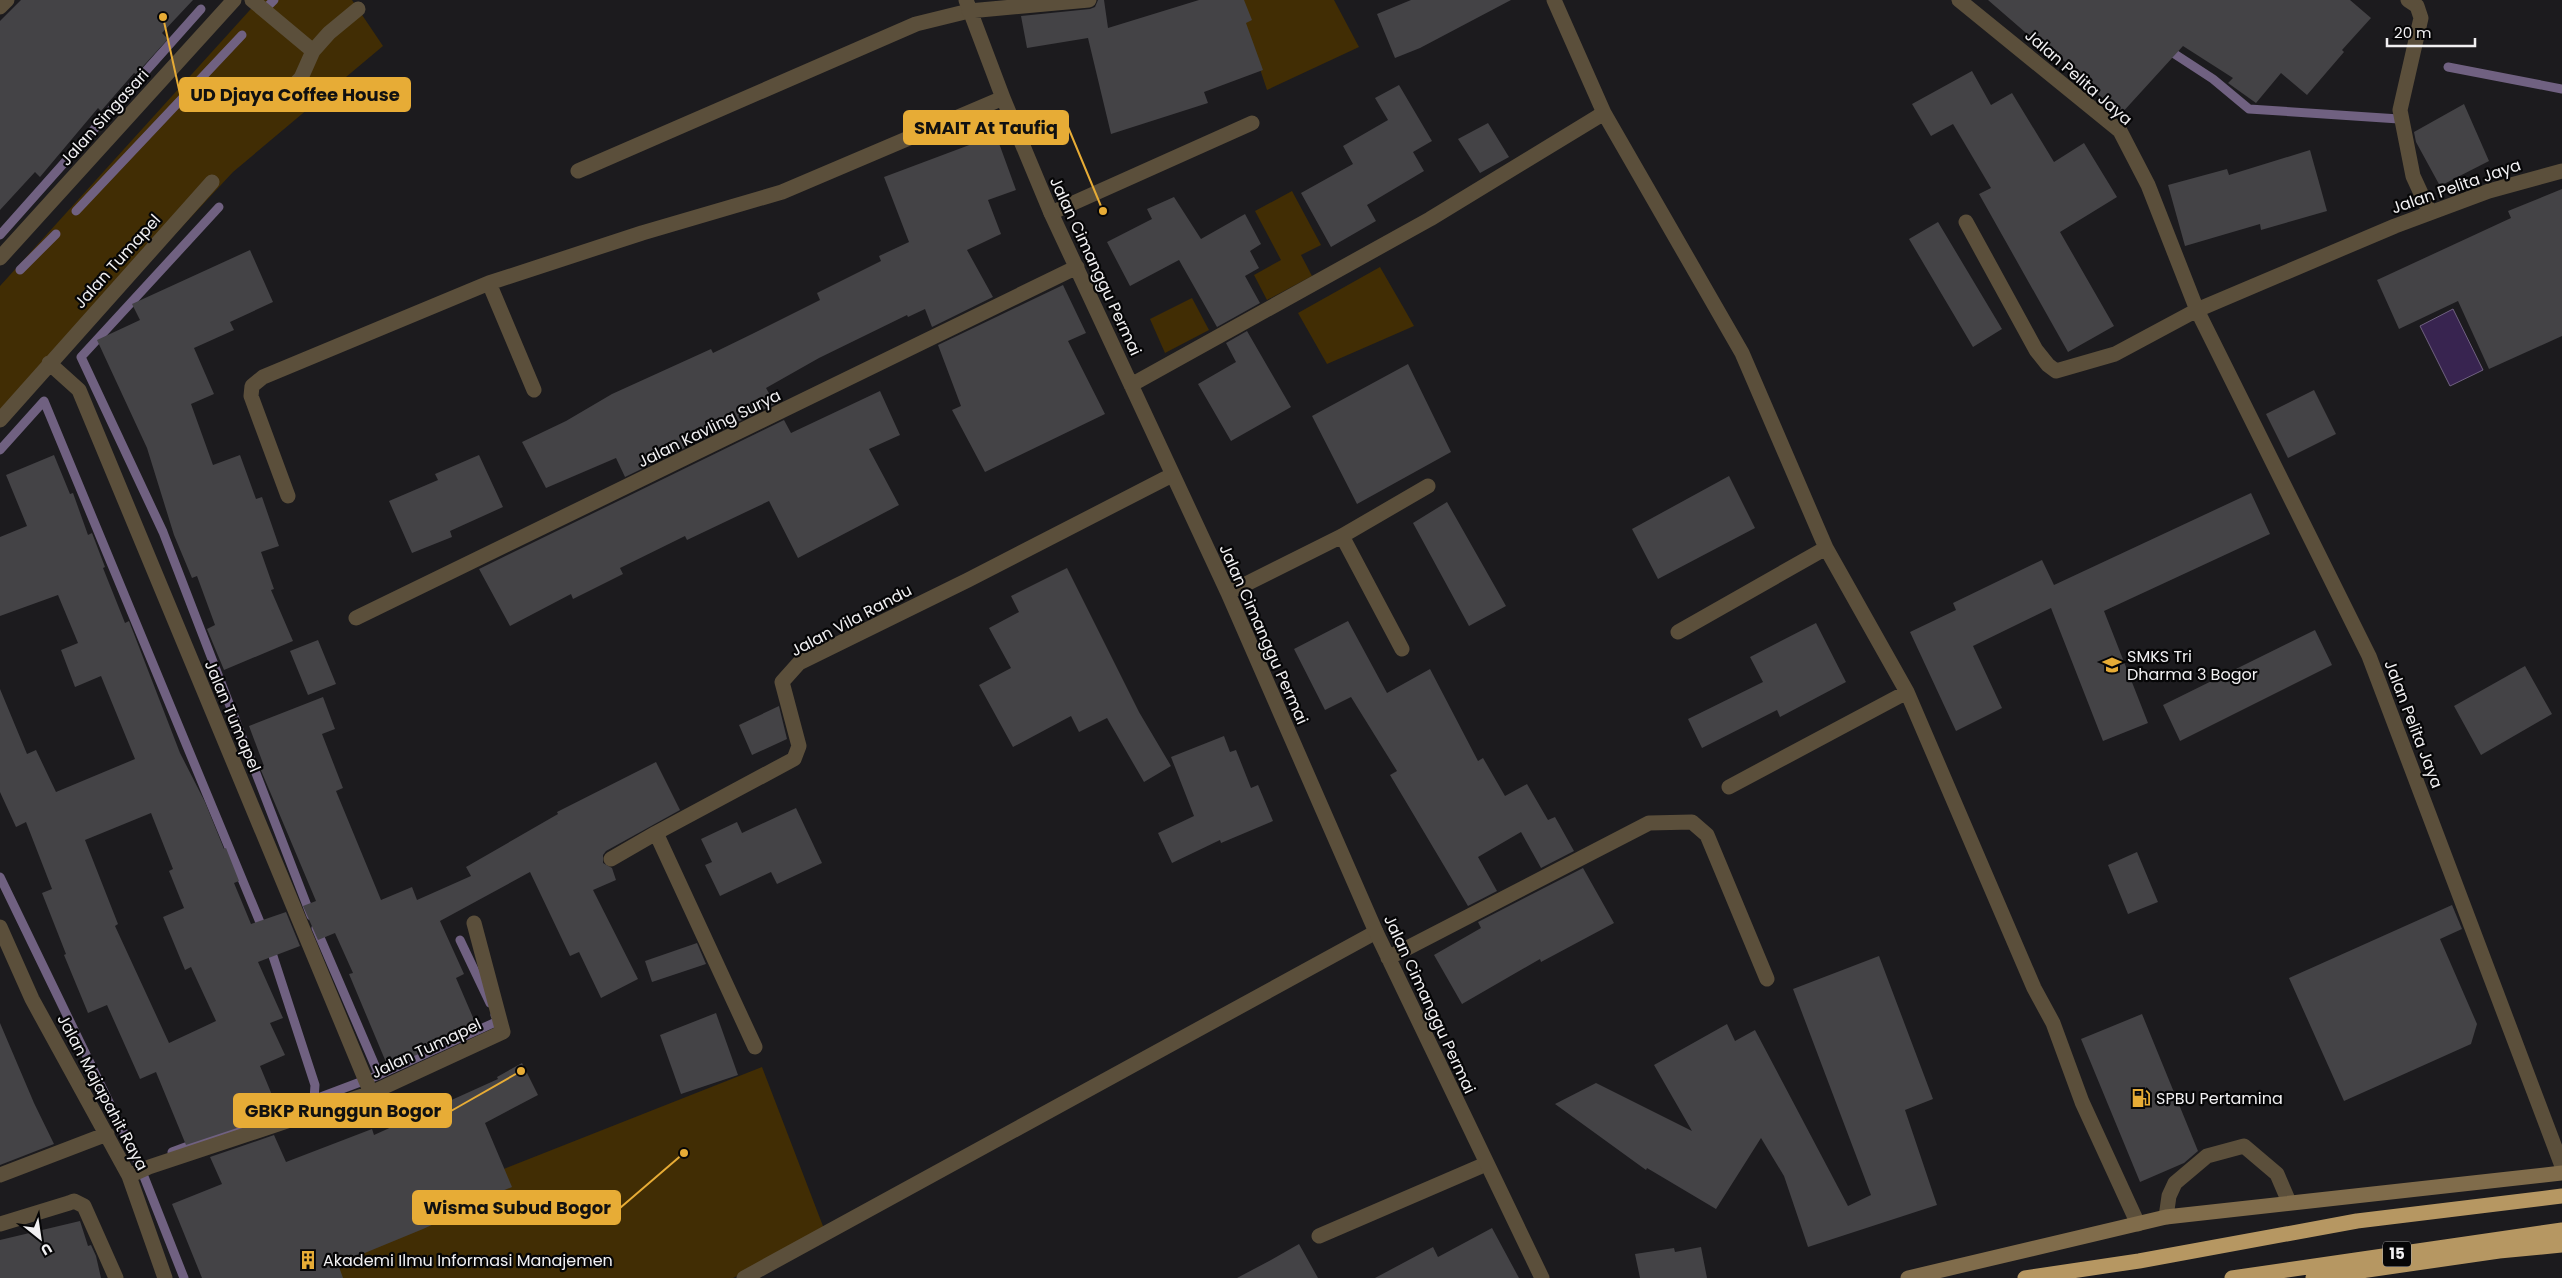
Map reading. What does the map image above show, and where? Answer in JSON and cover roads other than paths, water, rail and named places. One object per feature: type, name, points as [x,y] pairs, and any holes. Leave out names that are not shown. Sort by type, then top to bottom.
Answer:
[{"type":"highway","points":[[2025,1278],[2139,1261],[2357,1221],[2562,1196]]},
{"type":"highway","name":"15","points":[[2232,1278],[2562,1230]]},
{"type":"highway","points":[[2313,1278],[2498,1250],[2562,1245]]},
{"type":"street","points":[[0,7],[7,0]]},
{"type":"street","name":"Jalan Singasari","points":[[0,258],[234,0]]},
{"type":"street","points":[[252,0],[313,51]]},
{"type":"street","points":[[578,171],[916,24],[968,6],[1089,0]]},
{"type":"street","points":[[1554,0],[1604,113],[1742,353],[1826,548],[1907,692],[2034,988],[2053,1023],[2082,1102],[2138,1224]]},
{"type":"street","name":"Jalan Pelita Jaya","points":[[1959,0],[2120,131],[2148,185],[2197,310],[2369,656],[2562,1166]]},
{"type":"street","points":[[2408,0],[2417,6],[2421,18],[2400,110],[2413,176],[2430,213]]},
{"type":"street","name":"Jalan Cimanggu Permai","points":[[968,6],[1003,98],[1051,213],[1228,593],[1376,932],[1542,1278]]},
{"type":"street","points":[[282,98],[301,78],[313,51],[329,33],[358,9]]},
{"type":"street","points":[[288,496],[253,404],[252,386],[263,377],[489,283],[642,233],[782,192],[1003,98]]},
{"type":"street","points":[[1131,385],[1430,220],[1604,113]]},
{"type":"street","points":[[1051,213],[1252,123]]},
{"type":"street","name":"Jalan Pelita Jaya","points":[[2197,310],[2430,213],[2489,191],[2562,171]]},
{"type":"street","name":"Jalan Tumapel","points":[[0,420],[212,182]]},
{"type":"street","points":[[1966,222],[2036,350],[2048,365],[2056,371],[2115,354],[2197,310]]},
{"type":"street","name":"Jalan Kavling Surya","points":[[356,618],[1076,268]]},
{"type":"street","points":[[489,283],[534,390]]},
{"type":"street","name":"Jalan Tumapel","points":[[49,363],[79,390],[367,1085]]},
{"type":"street","name":"Jalan Vila Randu","points":[[656,833],[794,759],[799,746],[782,682],[799,663],[968,580],[1172,475]]},
{"type":"street","points":[[1228,593],[1342,536],[1428,486]]},
{"type":"street","points":[[1342,536],[1402,649]]},
{"type":"street","points":[[1678,632],[1826,548]]},
{"type":"street","points":[[1730,787],[1907,692]]},
{"type":"street","points":[[1388,958],[1649,823],[1692,822],[1707,835],[1767,979]]},
{"type":"street","points":[[611,859],[656,833],[755,1048]]},
{"type":"street","name":"Jalan Tumapel","points":[[139,1171],[503,1032],[474,923]]},
{"type":"street","name":"Jalan Majapahit Raya","points":[[0,927],[32,999],[107,1134],[139,1171],[165,1278]]},
{"type":"street","points":[[744,1278],[1376,932]]},
{"type":"street","points":[[0,1175],[107,1134]]},
{"type":"street","points":[[2166,1217],[2169,1196],[2175,1183],[2207,1156],[2244,1146],[2277,1174],[2289,1202]]},
{"type":"street","points":[[1319,1236],[1486,1164]]},
{"type":"street","points":[[1908,1278],[2166,1217],[2562,1173]]},
{"type":"street","points":[[0,1224],[69,1203],[79,1203],[84,1206],[116,1278]]},
{"type":"waterway","points":[[266,8],[274,0]]},
{"type":"waterway","points":[[0,235],[201,9]]},
{"type":"waterway","points":[[76,211],[242,35]]},
{"type":"waterway","points":[[2167,49],[2213,79],[2249,109],[2399,119]]},
{"type":"waterway","points":[[2448,67],[2562,89]]},
{"type":"waterway","points":[[219,207],[81,357],[163,532],[311,916]]},
{"type":"waterway","points":[[20,270],[56,234]]},
{"type":"waterway","points":[[0,450],[44,401],[264,932]]},
{"type":"waterway","points":[[0,877],[139,1164],[184,1278]]},
{"type":"waterway","points":[[316,928],[379,1075]]},
{"type":"waterway","points":[[460,940],[490,1003]]},
{"type":"waterway","points":[[270,947],[315,1085],[314,1099]]},
{"type":"waterway","points":[[257,1121],[379,1075],[498,1021],[495,1015]]},
{"type":"waterway","points":[[172,1152],[242,1126]]},
{"type":"place","name":"UD Djaya Coffee House","points":[[163,17]]},
{"type":"place","name":"SMAIT At Taufiq","points":[[1103,211]]},
{"type":"place","name":"SMKS Tri Dharma 3 Bogor","points":[[2112,665]]},
{"type":"place","name":"GBKP Runggun Bogor","points":[[521,1071]]},
{"type":"place","name":"SPBU Pertamina","points":[[2141,1098]]},
{"type":"place","name":"Wisma Subud Bogor","points":[[684,1153]]},
{"type":"place","name":"Akademi Ilmu Informasi Manajemen","points":[[308,1260]]}]
